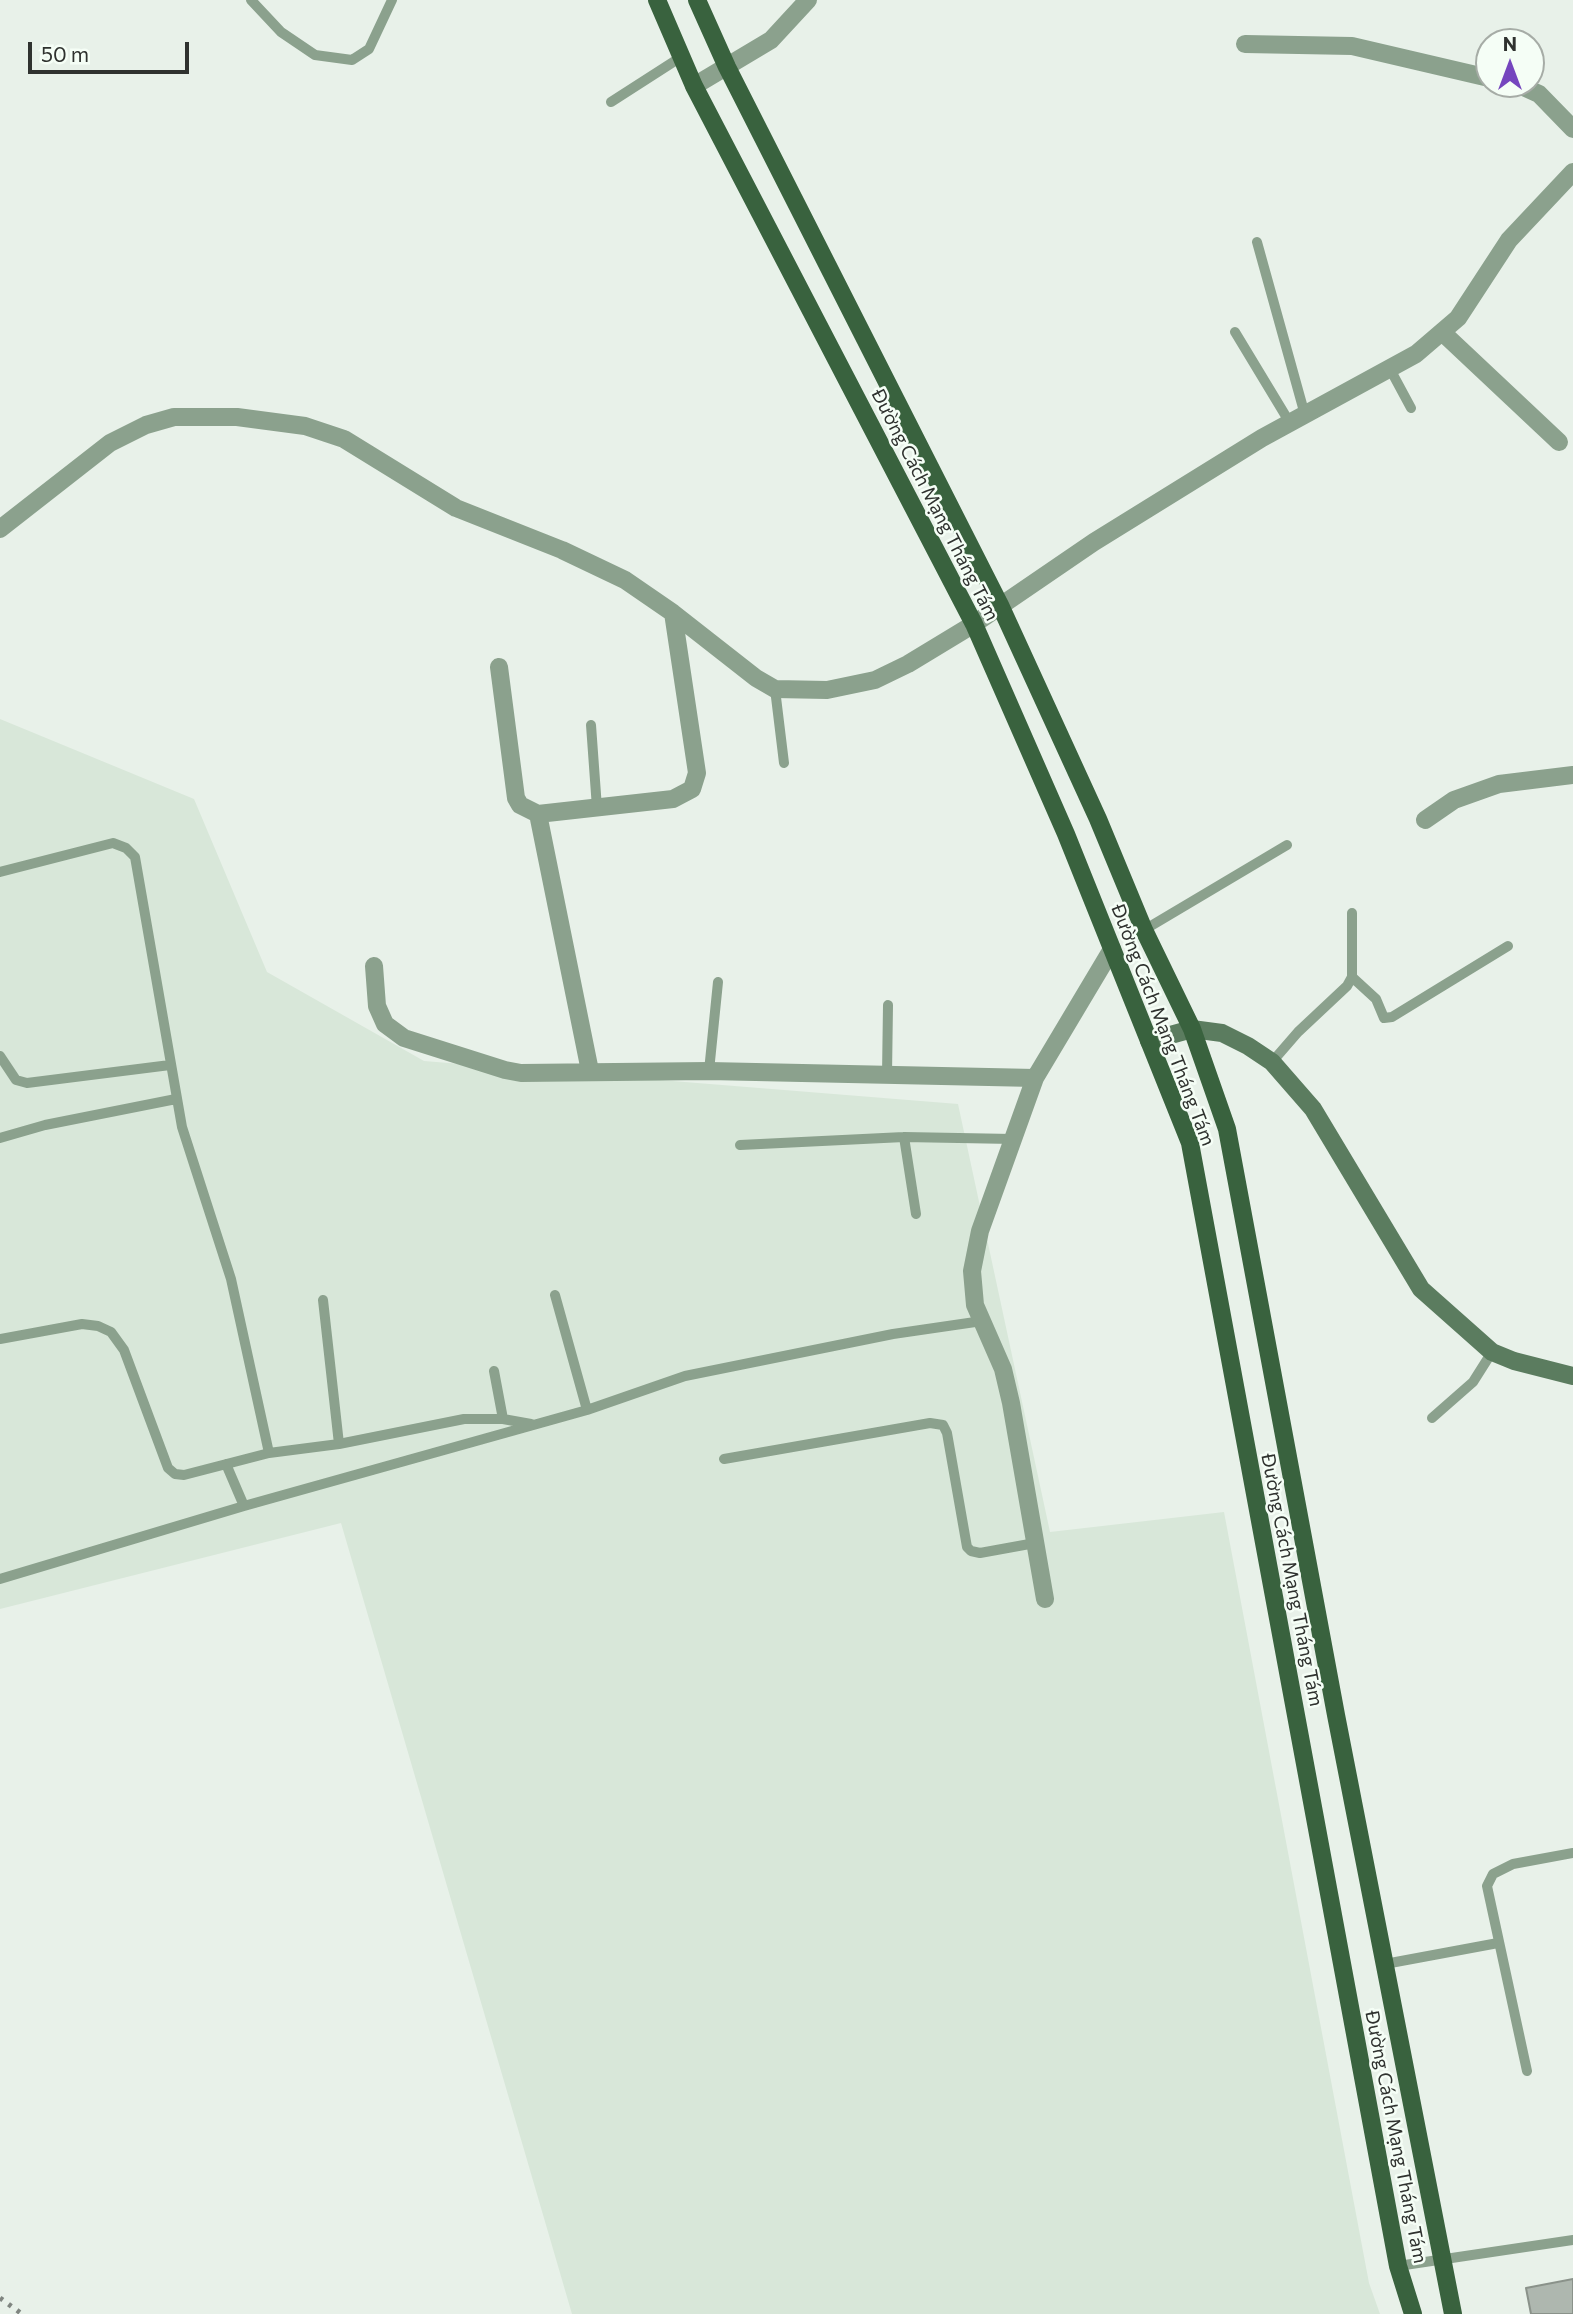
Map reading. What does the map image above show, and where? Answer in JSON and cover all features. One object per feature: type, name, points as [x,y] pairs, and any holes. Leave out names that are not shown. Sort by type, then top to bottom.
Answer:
[{"type":"main road","name":"Đường Cách Mạng Tháng Tám","points":[[657,0],[694,86],[974,624],[1066,834],[1190,1143],[1398,2266],[1413,2314]]},
{"type":"main road","name":"Đường Cách Mạng Tháng Tám","points":[[698,0],[727,67],[1000,605],[1098,819],[1144,930],[1192,1029],[1227,1129],[1336,1715],[1453,2314]]},
{"type":"main road","points":[[1149,1041],[1192,1029],[1222,1033],[1272,1062],[1313,1109],[1421,1289],[1492,1352],[1514,1361],[1573,1376]]},
{"type":"street","points":[[694,86],[771,40],[808,0]]},
{"type":"street","points":[[1245,44],[1352,46],[1475,75]]},
{"type":"street","points":[[1543,98],[1573,129]]},
{"type":"street","points":[[0,529],[110,443],[146,425],[174,417],[237,417],[305,426],[344,439],[456,508],[625,580],[673,613],[756,678],[775,689],[827,690],[875,680],[908,664],[974,624],[1094,542],[1297,419],[1416,354],[1458,318],[1509,240],[1573,172]]},
{"type":"street","points":[[1442,332],[1559,442]]},
{"type":"street","points":[[499,667],[516,798],[520,805],[538,814],[673,799],[692,789],[696,773],[673,613]]},
{"type":"street","points":[[1425,820],[1454,800],[1499,784],[1573,775]]},
{"type":"street","points":[[538,814],[590,1071]]},
{"type":"street","points":[[1045,1599],[1003,1369],[975,1306],[972,1271],[980,1231],[1035,1078],[1112,949]]},
{"type":"street","points":[[374,966],[377,1006],[385,1024],[404,1038],[521,1073],[709,1071],[1035,1078]]},
{"type":"lane","points":[[251,0],[281,32],[315,55],[352,61],[369,49],[392,0]]},
{"type":"lane","points":[[611,102],[681,57]]},
{"type":"lane","points":[[1257,242],[1297,419]]},
{"type":"lane","points":[[1235,332],[1297,419]]},
{"type":"lane","points":[[1390,369],[1411,408]]},
{"type":"lane","points":[[775,689],[784,763]]},
{"type":"lane","points":[[591,725],[597,808]]},
{"type":"lane","points":[[0,872],[113,843],[126,848],[135,857],[182,1127],[230,1279],[269,1453]]},
{"type":"lane","points":[[1144,930],[1287,845]]},
{"type":"lane","points":[[1272,1062],[1298,1032],[1347,986],[1352,976],[1352,913]]},
{"type":"lane","points":[[1352,976],[1376,999],[1384,1018],[1392,1017],[1508,946]]},
{"type":"lane","points":[[709,1071],[718,982]]},
{"type":"lane","points":[[887,1075],[888,1005]]},
{"type":"lane","points":[[0,1056],[16,1080],[27,1083],[170,1065]]},
{"type":"lane","points":[[0,1138],[45,1125],[176,1099]]},
{"type":"lane","points":[[904,1137],[916,1214]]},
{"type":"lane","points":[[740,1145],[904,1137],[1013,1139]]},
{"type":"lane","points":[[555,1295],[587,1410]]},
{"type":"lane","points":[[323,1300],[339,1444]]},
{"type":"lane","points":[[0,1579],[244,1506],[587,1410],[685,1377],[893,1334],[982,1321]]},
{"type":"lane","points":[[0,1339],[82,1324],[98,1326],[111,1332],[124,1350],[168,1468],[175,1474],[184,1475],[269,1453],[339,1444],[464,1419],[503,1419],[536,1424]]},
{"type":"lane","points":[[1432,1418],[1473,1382],[1492,1352]]},
{"type":"lane","points":[[494,1371],[503,1419]]},
{"type":"lane","points":[[724,1459],[930,1423],[943,1425],[947,1433],[967,1547],[971,1552],[980,1553],[1035,1543]]},
{"type":"lane","points":[[226,1464],[244,1506]]},
{"type":"lane","points":[[1527,2071],[1487,1886],[1493,1874],[1513,1864],[1573,1853]]},
{"type":"lane","points":[[1385,1964],[1498,1943]]},
{"type":"lane","points":[[1398,2266],[1573,2240]]},
{"type":"shaded area","points":[[0,719],[194,799],[267,972],[424,1061],[958,1104],[1050,1532],[1224,1512],[1369,2283],[1380,2314],[572,2314],[341,1523],[0,1609]]},
{"type":"building","points":[[1573,2279],[1573,2314],[1531,2314],[1526,2288]]},
{"type":"railway","points":[[0,2298],[22,2314]]}]
